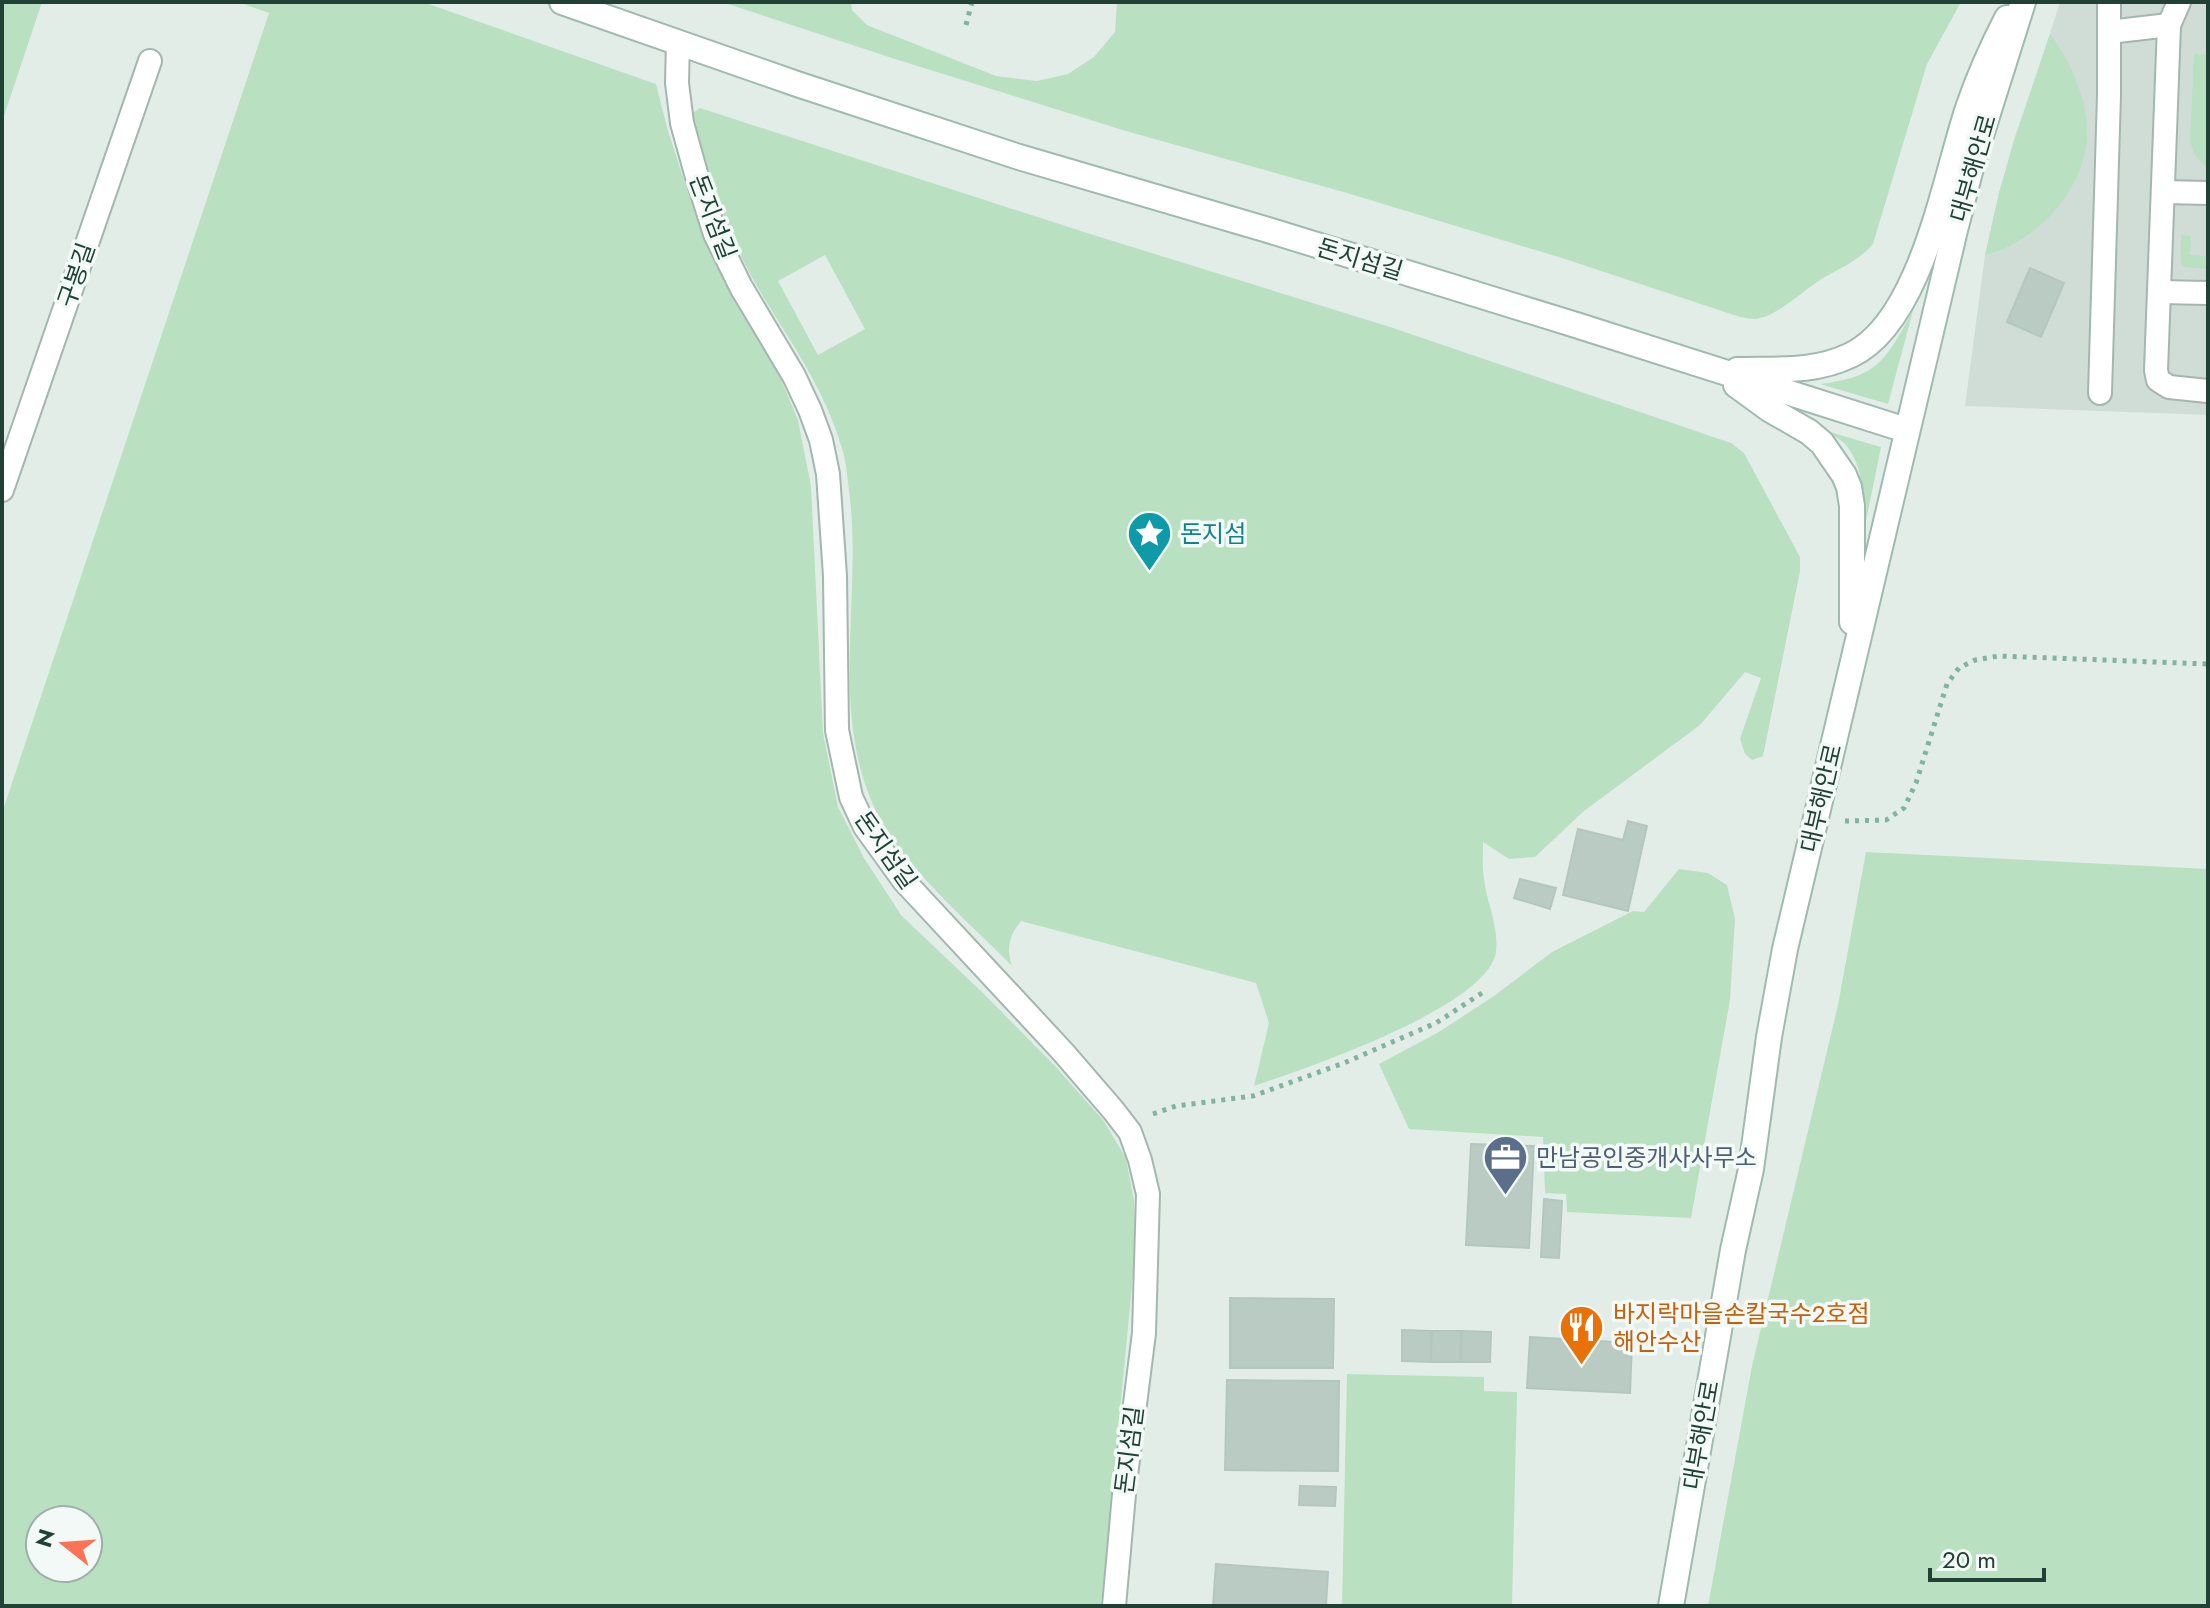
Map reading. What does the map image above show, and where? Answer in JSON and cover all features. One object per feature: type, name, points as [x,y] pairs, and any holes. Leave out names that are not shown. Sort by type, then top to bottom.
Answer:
[{"type":"street","name":"돈지섬길","points":[[562,2],[1019,157],[1268,230],[1906,430]]},
{"type":"street","points":[[1718,371],[1813,368],[1835,362],[1864,348],[1880,335],[1905,297],[1934,225],[1983,65],[2016,2]]},
{"type":"street","name":"대부해안로","points":[[1671,1606],[1733,1250],[1751,1169],[1785,949],[1906,430],[1969,177],[2023,2]]},
{"type":"street","points":[[1718,371],[1815,438],[1831,454],[1844,475],[1852,506],[1850,676]]},
{"type":"lane","points":[[2100,393],[2109,2]]},
{"type":"lane","points":[[2179,2],[2169,25],[2156,370],[2158,380],[2169,387],[2208,391]]},
{"type":"lane","points":[[2109,32],[2169,25]]},
{"type":"lane","name":"돈지섬길","points":[[678,42],[676,69],[682,123],[715,234],[741,287],[794,376],[821,440],[828,474],[835,561],[837,730],[851,797],[865,827],[904,881],[1063,1052],[1130,1132],[1140,1160],[1148,1194],[1144,1333],[1125,1483],[1114,1606]]},
{"type":"lane","name":"구봉길","points":[[2,490],[150,61]]},
{"type":"lane","points":[[2163,192],[2208,193]]},
{"type":"lane","points":[[2159,292],[2208,293]]},
{"type":"path","points":[[966,25],[972,2]]},
{"type":"path","points":[[1816,822],[1886,820],[1904,808],[1916,783],[1947,684],[1959,668],[1975,660],[1999,656],[2208,664]]},
{"type":"path","points":[[1130,1132],[1148,1116],[1176,1106],[1253,1096],[1344,1063],[1436,1023],[1482,993]]},
{"type":"shaded area","points":[[2060,2],[2208,2],[2208,415],[1965,406],[1985,255],[1999,193]]},
{"type":"green space","points":[[2,2],[42,2],[2,122]]},
{"type":"green space","points":[[238,2],[423,2],[656,84],[698,223],[739,309],[777,370],[798,420],[811,486],[823,733],[838,807],[864,858],[901,915],[1055,1066],[1103,1120],[1126,1158],[1134,1201],[1135,1255],[1101,1606],[2,1606],[2,813],[269,13]]},
{"type":"green space","points":[[722,2],[851,2],[852,10],[867,25],[996,76],[1037,81],[1068,74],[1094,57],[1115,32],[1117,2],[1961,2],[1927,64],[1873,244],[1855,260],[1783,307],[1755,319],[1740,317],[1565,259],[1347,193],[1126,131]]},
{"type":"green space","points":[[2050,34],[2081,93],[2087,131],[2085,152],[2069,191],[2041,225],[2005,248],[1985,255],[2014,140]]},
{"type":"green space","points":[[2194,54],[2208,55],[2208,168],[2196,156],[2190,141]]},
{"type":"green space","points":[[700,108],[1390,327],[1731,443],[1744,453],[1800,557],[1800,571],[1763,756],[1752,760],[1745,754],[1740,739],[1761,678],[1745,672],[1700,725],[1584,811],[1535,857],[1509,859],[1483,842],[1483,874],[1496,933],[1496,952],[1485,973],[1462,994],[1391,1033],[1254,1086],[1269,1023],[1256,983],[1021,921],[1010,942],[1012,966],[917,870],[885,828],[874,807],[861,769],[853,730],[850,690],[852,530],[843,453],[827,406],[753,280],[733,239],[701,158],[693,113]],"holes":[[[825,255],[865,329],[818,355],[778,281]]]},
{"type":"green space","points":[[2181,235],[2191,236],[2190,255],[2208,256],[2208,269],[2184,267],[2181,262]]},
{"type":"green space","points":[[1913,311],[1888,404],[1820,384],[1868,371],[1887,354]]},
{"type":"green space","points":[[1823,430],[1881,447],[1864,531],[1862,485],[1852,453],[1845,444]]},
{"type":"green space","points":[[1866,852],[2208,869],[2208,1606],[1708,1606],[1752,1366],[1838,1005]]},
{"type":"green space","points":[[1679,869],[1708,873],[1727,885],[1735,919],[1730,1000],[1691,1218],[1567,1212],[1566,1194],[1545,1193],[1543,1137],[1409,1129],[1379,1064],[1439,1032],[1552,952],[1633,911],[1644,912]]},
{"type":"green space","points":[[1347,1374],[1484,1377],[1484,1391],[1517,1392],[1512,1606],[1342,1606]]},
{"type":"building","points":[[2030,268],[2064,283],[2041,337],[2007,322]]},
{"type":"building","points":[[1628,821],[1647,826],[1628,911],[1563,895],[1578,829],[1623,840]]},
{"type":"building","points":[[1520,879],[1556,888],[1550,909],[1514,898]]},
{"type":"building","points":[[1471,1144],[1534,1146],[1529,1248],[1466,1245]]},
{"type":"building","points":[[1544,1199],[1562,1201],[1559,1258],[1541,1257]]},
{"type":"building","points":[[1230,1298],[1334,1299],[1333,1368],[1230,1368]]},
{"type":"building","points":[[1402,1330],[1431,1331],[1431,1362],[1402,1361]]},
{"type":"building","points":[[1432,1331],[1461,1331],[1461,1362],[1431,1362]]},
{"type":"building","points":[[1462,1331],[1491,1332],[1490,1362],[1461,1362]]},
{"type":"building","points":[[1530,1337],[1632,1343],[1630,1393],[1527,1388]]},
{"type":"building","points":[[1227,1380],[1339,1381],[1338,1471],[1225,1470]]},
{"type":"building","points":[[1300,1486],[1336,1487],[1335,1506],[1299,1505]]},
{"type":"building","points":[[1216,1564],[1328,1572],[1326,1606],[1213,1606]]},
{"type":"place","name":"돈지섬","points":[[1149,572]]},
{"type":"place","name":"만남공인중개사사무소","points":[[1505,1196]]},
{"type":"place","name":"바지락마을손칼국수2호점 해안수산","points":[[1582,1366]]}]
